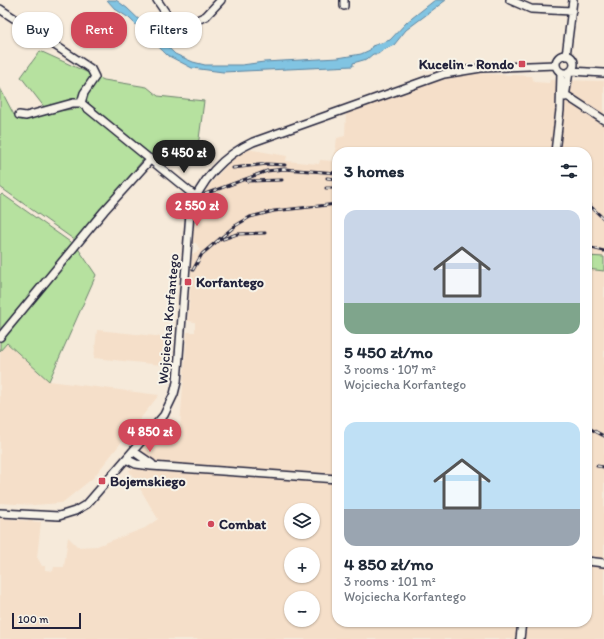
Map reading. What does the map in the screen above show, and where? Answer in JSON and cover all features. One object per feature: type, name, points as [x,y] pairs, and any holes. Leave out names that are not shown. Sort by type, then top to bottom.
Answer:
[{"type":"street","points":[[156,0],[174,25],[180,28],[206,16],[221,0]]},
{"type":"street","points":[[510,0],[531,8],[572,11]]},
{"type":"street","points":[[566,56],[573,0]]},
{"type":"street","points":[[0,9],[91,69],[95,77],[84,92],[81,103]]},
{"type":"street","points":[[556,147],[561,87],[561,72],[556,65],[559,58],[566,56],[571,58],[574,63],[600,73]]},
{"type":"street","points":[[560,110],[566,95],[570,71],[574,63]]},
{"type":"street","name":"Wojciecha Korfantego","points":[[0,513],[52,516],[75,511],[97,494],[164,415],[174,394],[177,382],[188,220],[195,196],[213,172],[230,155],[246,145],[276,133],[456,71],[556,65]]},
{"type":"street","points":[[561,72],[570,71],[600,73]]},
{"type":"street","points":[[561,87],[566,95],[604,120]]},
{"type":"street","points":[[19,115],[26,116],[73,103],[81,103],[195,196]]},
{"type":"street","points":[[0,337],[104,211],[151,159]]},
{"type":"street","points":[[133,451],[150,464],[160,467]]},
{"type":"street","points":[[126,459],[136,464],[160,467],[332,479]]},
{"type":"street","points":[[592,562],[604,563]]},
{"type":"street","points":[[520,639],[521,627]]},
{"type":"shaded area","points":[[472,73],[532,76],[534,82],[549,83],[550,80],[604,81],[604,639],[0,639],[0,518],[41,522],[37,557],[42,566],[45,566],[45,570],[53,571],[54,567],[64,567],[68,537],[78,547],[97,546],[145,528],[158,519],[129,470],[136,468],[133,458],[162,426],[180,426],[187,332],[195,332],[195,322],[188,321],[192,254],[200,250],[196,243],[192,243],[196,207],[208,187],[230,161],[247,149],[287,156],[286,161],[319,164],[320,160],[332,161],[332,627],[592,627],[592,147],[336,147],[337,138],[345,136],[346,113],[438,81]]},
{"type":"shaded area","points":[[97,330],[165,337],[162,365],[94,358]]},
{"type":"shaded area","points":[[7,343],[49,381],[159,395],[93,478],[62,503],[33,505],[0,503],[0,351]]},
{"type":"green space","points":[[40,51],[104,80],[147,87],[158,96],[204,101],[197,154],[177,161],[153,156],[86,101],[45,108],[21,77]]},
{"type":"green space","points":[[0,88],[14,115],[76,109],[81,103],[146,156],[76,241],[0,187]]},
{"type":"green space","points":[[2,194],[73,244],[0,334],[0,196]]},
{"type":"green space","points":[[77,247],[96,275],[49,381],[7,343],[0,351],[0,340]]},
{"type":"green space","points":[[592,256],[604,257],[604,271],[592,270]]},
{"type":"water","points":[[107,0],[116,0],[127,8],[135,16],[135,24],[127,17],[127,12],[120,12]]},
{"type":"water","points":[[435,0],[446,0],[406,30],[394,45],[378,54],[373,54],[367,59],[353,63],[353,66],[223,72],[192,68],[167,55],[160,48],[169,48],[175,54],[193,62],[205,65],[242,65],[264,62],[338,58],[361,54],[370,50],[372,46],[390,40],[407,22]]},
{"type":"railway","points":[[233,168],[267,164],[285,165]]},
{"type":"railway","points":[[205,194],[267,171],[284,169],[332,173]]},
{"type":"railway","points":[[327,178],[332,178]]},
{"type":"railway","points":[[247,181],[282,180]]},
{"type":"railway","points":[[326,188],[332,188]]},
{"type":"railway","points":[[193,270],[202,254],[235,226],[250,217],[274,211],[332,205]]},
{"type":"railway","points":[[592,208],[604,219]]},
{"type":"railway","points":[[223,239],[237,234],[265,233]]},
{"type":"railway","points":[[592,248],[604,251]]},
{"type":"railway","points":[[592,430],[604,436]]},
{"type":"railway","points":[[597,466],[604,467]]},
{"type":"place","name":"Kucelin - Rondo","points":[[522,64]]},
{"type":"place","name":"Korfantego","points":[[188,282]]},
{"type":"place","name":"Bojemskiego","points":[[102,481]]},
{"type":"place","name":"Combat","points":[[211,524]]}]
